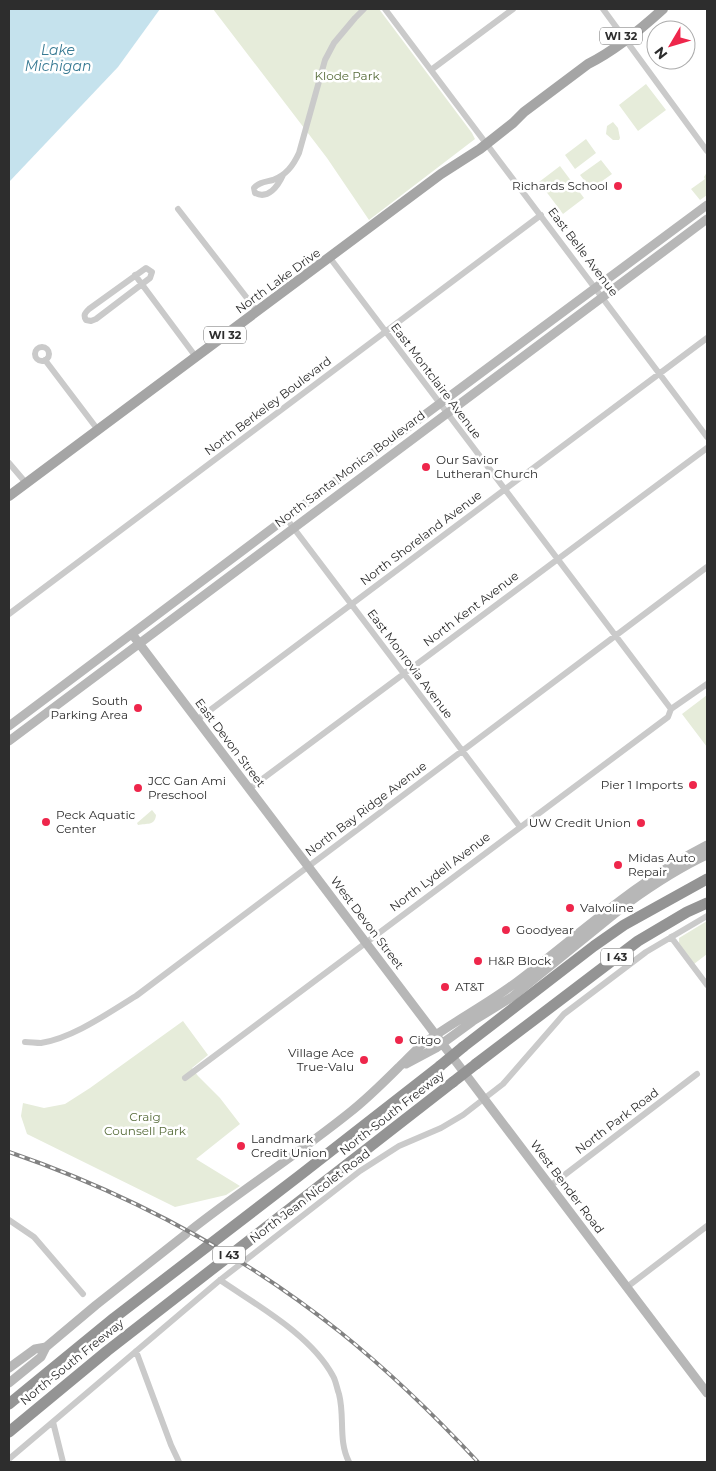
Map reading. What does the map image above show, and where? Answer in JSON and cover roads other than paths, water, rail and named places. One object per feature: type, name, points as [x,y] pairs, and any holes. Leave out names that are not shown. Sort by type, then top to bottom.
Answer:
[{"type":"highway","name":"North-South Freeway","points":[[9,1404],[114,1318],[300,1176],[594,946],[624,925],[707,879]]},
{"type":"highway","name":"North-South Freeway","points":[[9,1432],[106,1351],[638,941],[687,912],[707,903]]},
{"type":"main road","name":"North Lake Drive","points":[[9,496],[485,141],[513,123],[524,112],[588,64],[599,59],[655,9]]},
{"type":"main road","name":"North Lake Drive","points":[[624,37],[663,9]]},
{"type":"street","points":[[283,175],[293,165],[299,153],[325,60],[334,44],[364,9]]},
{"type":"street","name":"East Belle Avenue","points":[[385,9],[707,437]]},
{"type":"street","points":[[431,70],[514,9]]},
{"type":"street","points":[[603,9],[707,151]]},
{"type":"street","name":"North Santa Monica Boulevard","points":[[9,726],[707,205]]},
{"type":"street","points":[[178,209],[257,312]]},
{"type":"street","name":"North Berkeley Boulevard","points":[[9,614],[541,215]]},
{"type":"street","name":"North Santa Monica Boulevard","points":[[9,741],[446,412],[707,219]]},
{"type":"street","name":"East Montclaire Avenue","points":[[330,258],[671,709]]},
{"type":"street","points":[[146,268],[150,270],[152,276],[96,319],[92,321],[86,320],[84,314],[89,309],[135,275],[146,268]]},
{"type":"street","points":[[135,275],[196,357]]},
{"type":"street","name":"North Shoreland Avenue","points":[[197,720],[707,338]]},
{"type":"street","points":[[45,360],[98,430]]},
{"type":"street","name":"North Kent Avenue","points":[[249,790],[707,448]]},
{"type":"street","points":[[9,463],[26,483]]},
{"type":"street","name":"East Monrovia Avenue","points":[[286,518],[520,827]]},
{"type":"street","name":"North Bay Ridge Avenue","points":[[25,1042],[39,1043],[73,1032],[136,996],[707,567]]},
{"type":"street","name":"East Devon Street","points":[[132,634],[308,866]]},
{"type":"street","name":"North Lydell Avenue","points":[[185,1078],[668,717],[671,709],[707,684]]},
{"type":"street","points":[[9,1383],[41,1357],[46,1347],[96,1305],[189,1232],[328,1129],[384,1082],[418,1048],[458,1019],[486,1004],[517,982],[636,889],[707,844]]},
{"type":"street","points":[[401,1066],[436,1048],[473,1021],[512,997],[647,889],[707,855]]},
{"type":"street","name":"West Devon Street","points":[[308,866],[406,995]]},
{"type":"street","name":"North Jean Nicolet Road","points":[[9,1459],[220,1280],[360,1171],[399,1146],[441,1128],[463,1115],[503,1084],[564,1014],[640,957],[707,916]]},
{"type":"street","points":[[671,937],[707,984]]},
{"type":"street","name":"West Bender Road","points":[[406,995],[707,1393]]},
{"type":"street","name":"North Park Road","points":[[550,1186],[697,1074]]},
{"type":"street","points":[[9,1220],[34,1237],[83,1294]]},
{"type":"street","points":[[626,1287],[707,1226]]},
{"type":"street","points":[[220,1280],[293,1330],[317,1352],[334,1377],[342,1406],[343,1444],[349,1462]]},
{"type":"street","points":[[9,1368],[35,1349],[46,1347]]},
{"type":"street","points":[[136,1351],[179,1462]]},
{"type":"street","points":[[53,1422],[63,1462]]},
{"type":"water","name":"Lake Michigan","points":[[9,9],[160,9],[118,67],[9,182]]},
{"type":"railway","points":[[9,1152],[97,1186],[140,1206],[224,1252],[264,1277],[340,1332],[377,1363],[429,1411],[478,1462]]},
{"type":"place","name":"Richards School","points":[[618,186]]},
{"type":"place","name":"Our Savior Lutheran Church","points":[[426,467]]},
{"type":"place","name":"South Parking Area","points":[[138,708]]},
{"type":"place","name":"Pier 1 Imports","points":[[693,785]]},
{"type":"place","name":"JCC Gan Ami Preschool","points":[[138,788]]},
{"type":"place","name":"Peck Aquatic Center","points":[[46,822]]},
{"type":"place","name":"UW Credit Union","points":[[641,823]]},
{"type":"place","name":"Midas Auto Repair","points":[[618,865]]},
{"type":"place","name":"Valvoline","points":[[570,908]]},
{"type":"place","name":"Goodyear","points":[[506,930]]},
{"type":"place","name":"H&R Block","points":[[478,961]]},
{"type":"place","name":"AT&T","points":[[445,987]]},
{"type":"place","name":"Citgo","points":[[399,1040]]},
{"type":"place","name":"Village Ace True-Valu","points":[[364,1060]]},
{"type":"place","name":"Landmark Credit Union","points":[[241,1146]]},
{"type":"park label","name":"Klode Park","points":[[347,76]]},
{"type":"park label","name":"Craig Counsell Park","points":[[145,1124]]}]
